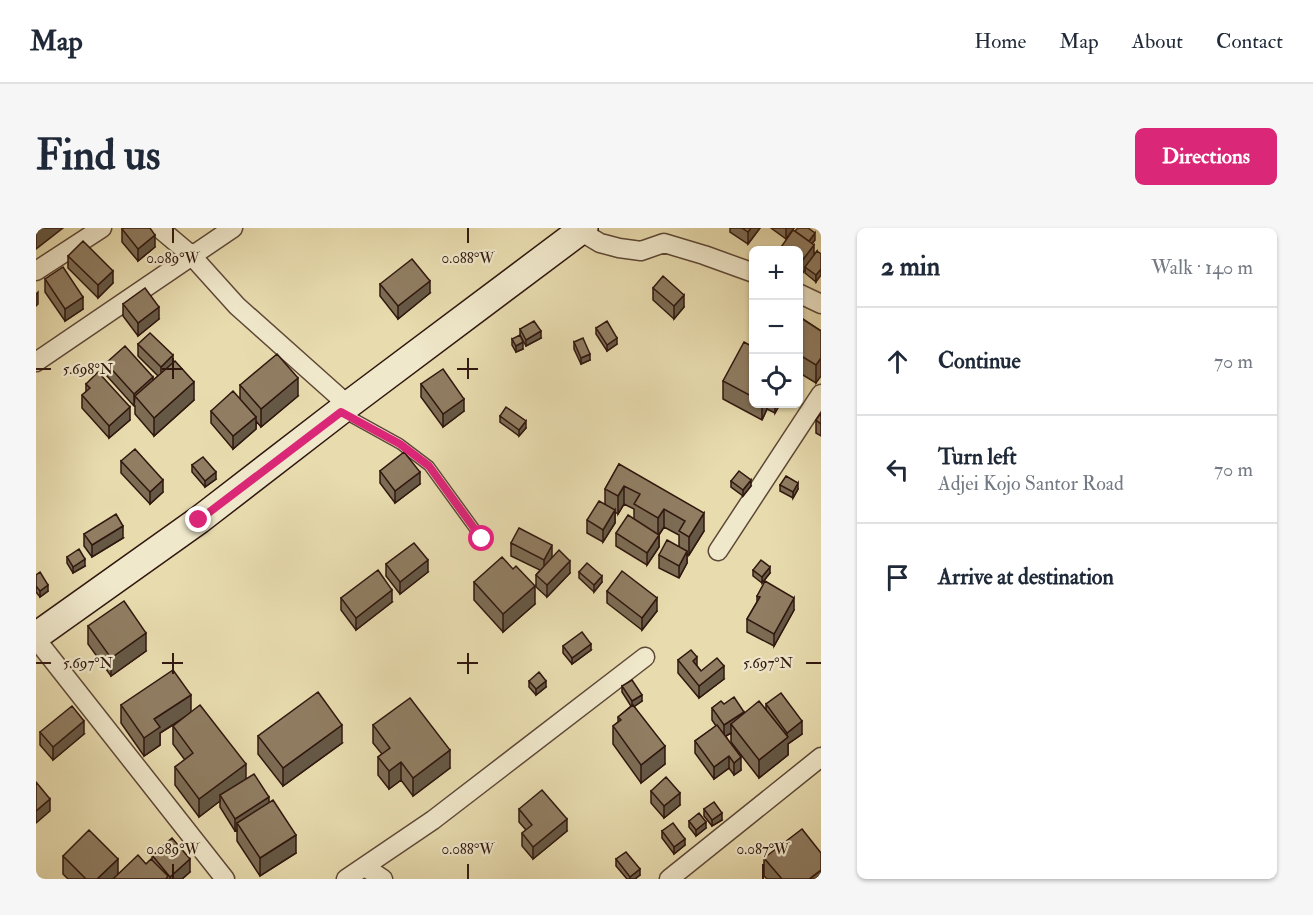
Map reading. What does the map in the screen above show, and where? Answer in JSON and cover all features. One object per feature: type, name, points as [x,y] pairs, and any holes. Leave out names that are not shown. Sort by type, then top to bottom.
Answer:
[{"type":"street","points":[[36,271],[102,228]]},
{"type":"street","points":[[159,228],[191,255],[237,306],[345,408]]},
{"type":"street","points":[[36,362],[233,228]]},
{"type":"street","points":[[225,879],[36,638],[199,520],[582,229],[600,243],[641,250],[659,236],[749,272]]},
{"type":"street","points":[[803,295],[821,304]]},
{"type":"street","points":[[718,551],[821,394]]},
{"type":"street","points":[[346,879],[434,820],[645,657]]},
{"type":"street","points":[[669,879],[821,757]]},
{"type":"street","points":[[365,867],[383,879]]},
{"type":"lane","points":[[345,408],[429,466],[482,539]]},
{"type":"building","points":[[150,228],[155,235],[138,249],[122,229]]},
{"type":"building","points":[[798,228],[808,228],[815,233],[809,241],[795,231]]},
{"type":"building","points":[[793,230],[814,245],[803,259],[803,246],[782,246]]},
{"type":"building","points":[[83,241],[113,271],[98,285],[68,256]]},
{"type":"building","points":[[817,251],[821,254],[821,269],[816,275],[805,267]]},
{"type":"building","points":[[412,259],[430,281],[398,306],[380,284]]},
{"type":"building","points":[[63,267],[83,297],[65,309],[45,279]]},
{"type":"building","points":[[663,276],[684,295],[674,306],[653,288]]},
{"type":"building","points":[[145,288],[159,307],[138,323],[123,304]]},
{"type":"building","points":[[803,319],[821,331],[821,358],[816,365],[803,357]]},
{"type":"building","points":[[534,321],[541,331],[526,340],[520,329]]},
{"type":"building","points":[[607,321],[617,338],[607,345],[596,328]]},
{"type":"building","points":[[150,333],[173,355],[161,367],[138,344]]},
{"type":"building","points":[[520,335],[523,342],[516,346],[512,339]]},
{"type":"building","points":[[583,338],[590,354],[581,358],[574,342]]},
{"type":"building","points":[[744,342],[749,345],[749,395],[723,381]]},
{"type":"building","points":[[125,346],[153,377],[134,394],[106,363]]},
{"type":"building","points":[[277,354],[298,378],[261,409],[240,385]]},
{"type":"building","points":[[175,361],[194,382],[154,418],[135,396]]},
{"type":"building","points":[[443,369],[464,399],[443,414],[421,384]]},
{"type":"building","points":[[98,372],[130,407],[109,426],[82,395],[90,388],[86,384]]},
{"type":"building","points":[[233,391],[256,417],[233,436],[211,411]]},
{"type":"building","points":[[506,407],[526,421],[519,430],[500,416]]},
{"type":"building","points":[[821,413],[821,424],[816,420]]},
{"type":"building","points":[[135,449],[163,480],[150,492],[121,461]]},
{"type":"building","points":[[404,452],[420,472],[395,491],[380,471]]},
{"type":"building","points":[[203,457],[216,472],[205,481],[192,465]]},
{"type":"building","points":[[619,464],[704,513],[689,537],[679,531],[685,521],[664,509],[658,518],[634,504],[640,494],[624,486],[618,496],[605,489]]},
{"type":"building","points":[[739,471],[751,480],[743,490],[731,481]]},
{"type":"building","points":[[786,476],[798,483],[793,492],[780,485]]},
{"type":"building","points":[[599,501],[615,510],[603,530],[587,520]]},
{"type":"building","points":[[116,514],[123,526],[92,545],[84,534]]},
{"type":"building","points":[[628,515],[659,535],[647,553],[616,533]]},
{"type":"building","points":[[519,528],[552,545],[544,560],[511,543]]},
{"type":"building","points":[[667,540],[687,551],[679,566],[659,555]]},
{"type":"building","points":[[414,543],[428,560],[400,582],[386,564]]},
{"type":"building","points":[[79,549],[85,559],[73,567],[67,557]]},
{"type":"building","points":[[559,550],[570,561],[547,585],[536,575]]},
{"type":"building","points":[[502,557],[513,569],[516,566],[535,586],[503,614],[474,582]]},
{"type":"building","points":[[761,560],[770,567],[762,577],[753,570]]},
{"type":"building","points":[[587,563],[602,576],[594,585],[579,572]]},
{"type":"building","points":[[378,570],[392,590],[356,618],[341,598]]},
{"type":"building","points":[[622,571],[657,598],[642,618],[607,591]]},
{"type":"building","points":[[40,572],[48,585],[40,591],[36,586],[36,575]]},
{"type":"building","points":[[765,581],[794,598],[774,634],[747,619],[760,597],[757,596]]},
{"type":"building","points":[[124,601],[146,633],[111,658],[88,626]]},
{"type":"building","points":[[582,632],[591,644],[572,658],[563,646]]},
{"type":"building","points":[[691,650],[697,657],[693,661],[701,671],[717,658],[724,666],[699,686],[678,660]]},
{"type":"building","points":[[173,670],[191,695],[154,719],[160,727],[144,738],[121,705]]},
{"type":"building","points":[[539,672],[546,681],[536,689],[529,681]]},
{"type":"building","points":[[632,680],[642,695],[632,701],[622,686]]},
{"type":"building","points":[[318,692],[342,725],[283,768],[258,736]]},
{"type":"building","points":[[781,693],[802,721],[787,733],[766,704]]},
{"type":"building","points":[[734,697],[744,712],[724,725],[712,708],[721,701],[724,704]]},
{"type":"building","points":[[410,698],[450,750],[413,778],[401,762],[389,771],[378,757],[390,748],[373,725]]},
{"type":"building","points":[[759,701],[788,737],[759,760],[731,724]]},
{"type":"building","points":[[200,705],[246,764],[199,799],[175,767],[193,753],[173,726]]},
{"type":"building","points":[[633,705],[665,746],[641,765],[613,726],[621,720],[618,717]]},
{"type":"building","points":[[72,706],[84,721],[53,747],[40,732]]},
{"type":"building","points":[[717,725],[741,757],[734,763],[729,756],[714,767],[695,741]]},
{"type":"building","points":[[254,774],[269,797],[235,819],[220,795]]},
{"type":"building","points":[[666,777],[680,793],[664,806],[651,791]]},
{"type":"building","points":[[36,782],[50,799],[36,811]]},
{"type":"building","points":[[542,790],[567,819],[533,847],[522,833],[532,825],[519,809]]},
{"type":"building","points":[[273,800],[296,835],[260,858],[237,823]]},
{"type":"building","points":[[714,802],[722,813],[712,820],[704,809]]},
{"type":"building","points":[[699,813],[706,822],[696,830],[689,821]]},
{"type":"building","points":[[673,823],[685,839],[674,847],[662,831]]},
{"type":"building","points":[[802,829],[821,853],[821,870],[809,879],[782,879],[764,858]]},
{"type":"building","points":[[89,830],[118,859],[97,879],[86,879],[63,856]]},
{"type":"building","points":[[172,838],[190,859],[170,877],[152,855]]},
{"type":"building","points":[[626,852],[640,869],[630,877],[616,859]]},
{"type":"building","points":[[138,855],[146,864],[151,859],[168,876],[166,879],[113,879]]},
{"type":"route","points":[[199,520],[341,412],[400,444],[429,466],[482,539]]}]
